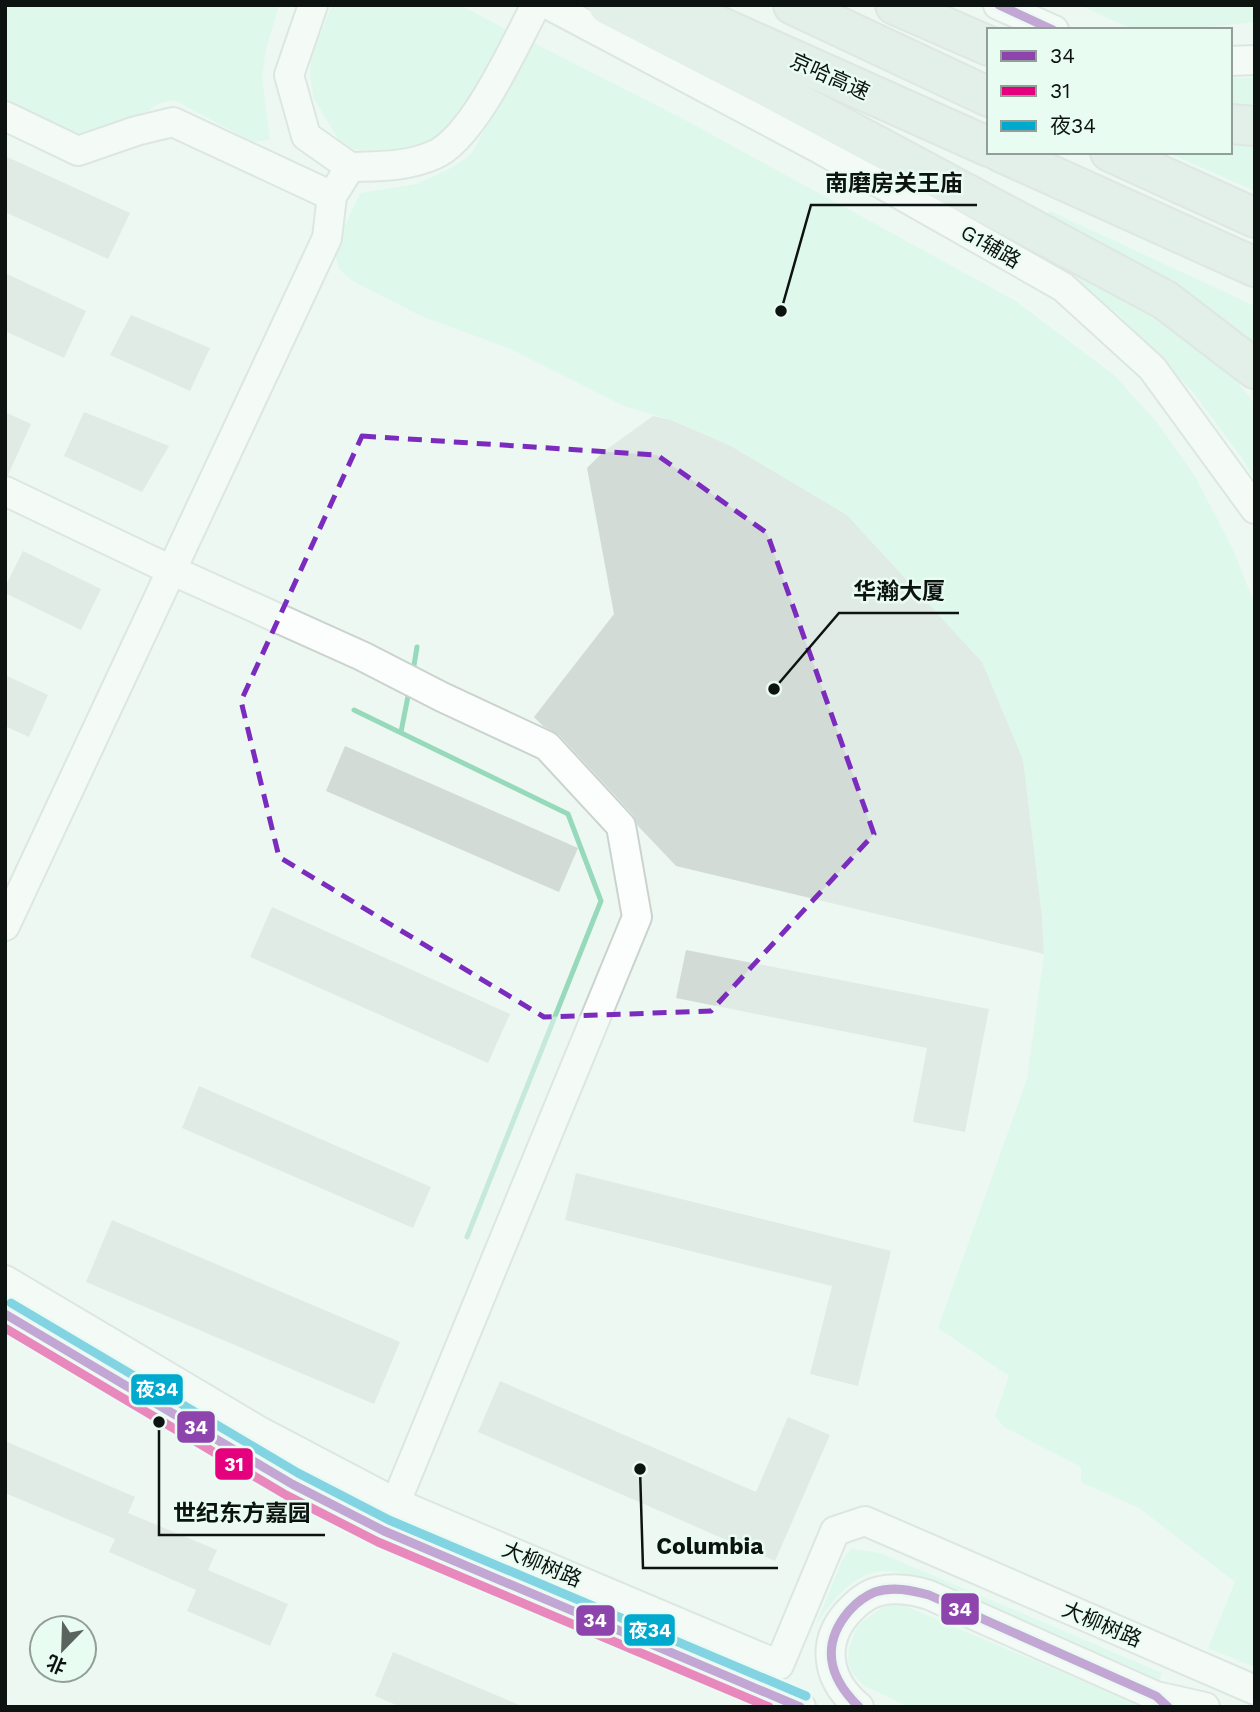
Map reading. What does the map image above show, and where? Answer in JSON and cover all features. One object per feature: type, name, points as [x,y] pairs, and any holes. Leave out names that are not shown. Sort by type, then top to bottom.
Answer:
[{"type":"highway","points":[[608,5],[775,91],[1165,300],[1255,369]]},
{"type":"highway","name":"京哈高速","points":[[672,5],[987,146]]},
{"type":"highway","points":[[793,5],[987,96]]},
{"type":"highway","points":[[895,5],[987,45]]},
{"type":"highway","points":[[1232,124],[1255,126]]},
{"type":"highway","points":[[1004,154],[1255,267]]},
{"type":"highway","points":[[1114,154],[1255,218]]},
{"type":"street","points":[[313,5],[289,75],[306,136],[350,167],[398,166],[436,154],[463,134],[536,5]]},
{"type":"street","name":"G1辅路","points":[[549,5],[820,149],[1063,287],[1152,368],[1255,509]]},
{"type":"street","points":[[999,5],[1050,28]]},
{"type":"street","points":[[1232,61],[1255,60]]},
{"type":"street","points":[[5,116],[78,151],[136,131],[173,122],[332,196]]},
{"type":"street","points":[[5,926],[327,238],[332,196],[350,167]]},
{"type":"street","points":[[5,491],[547,746],[621,826],[637,917],[384,1531]]},
{"type":"street","name":"大柳树路","points":[[5,1280],[261,1432],[396,1503],[779,1665],[835,1531],[864,1521],[1255,1690]]},
{"type":"street","name":"大柳树路","points":[[5,1314],[269,1471],[384,1531],[801,1707]]},
{"type":"street","points":[[859,1707],[845,1695],[835,1679],[830,1661],[837,1625],[862,1599],[879,1591],[914,1590],[1162,1702],[1205,1707]]},
{"type":"street","points":[[769,1693],[779,1665]]},
{"type":"highlighted area","points":[[362,436],[657,455],[767,533],[874,834],[711,1011],[544,1017],[279,857],[241,701]]},
{"type":"green space","points":[[5,5],[279,5],[266,49],[262,76],[270,140],[253,142],[174,100],[160,103],[134,120],[77,143],[5,109]]},
{"type":"green space","points":[[332,5],[460,5],[509,31],[447,134],[427,148],[382,156],[350,148],[338,139],[314,99],[310,77],[311,57]]},
{"type":"green space","points":[[1080,5],[1255,5],[1255,22],[1201,28],[1130,28]]},
{"type":"green space","points":[[532,42],[687,121],[1014,300],[1114,375],[1156,421],[1195,476],[1233,550],[1255,605],[1255,1667],[1208,1648],[1235,1582],[1139,1508],[1081,1482],[1081,1467],[1004,1427],[995,1416],[1009,1376],[938,1328],[1027,1079],[1044,954],[1042,917],[982,662],[847,515],[731,446],[671,420],[624,406],[511,349],[421,316],[353,281],[339,269],[334,249],[360,193],[417,184],[455,166],[472,153]]},
{"type":"green space","points":[[1232,78],[1255,78],[1255,109],[1232,107]]},
{"type":"green space","points":[[1232,143],[1255,144],[1255,191],[1171,154],[1232,154]]},
{"type":"green space","points":[[1050,211],[1255,306],[1255,359],[1046,219]]},
{"type":"green space","points":[[1038,244],[1162,316],[1238,383],[1255,404],[1255,481],[1242,458],[1192,391],[1116,312],[1031,257]]},
{"type":"green space","points":[[851,1549],[880,1553],[1162,1673],[1159,1682],[918,1578],[894,1572],[879,1571],[856,1581],[828,1607],[815,1627],[842,1560]]},
{"type":"green space","points":[[903,1605],[1140,1707],[909,1707],[863,1685],[851,1671],[848,1661],[849,1648],[857,1627],[885,1606]]},
{"type":"building","points":[[5,156],[130,213],[108,259],[5,212]]},
{"type":"building","points":[[5,273],[86,311],[64,358],[5,331]]},
{"type":"building","points":[[131,315],[210,348],[190,391],[110,355]]},
{"type":"building","points":[[5,412],[31,424],[8,475],[5,475]]},
{"type":"building","points":[[84,412],[169,446],[142,492],[64,456]]},
{"type":"building","points":[[653,416],[671,420],[731,446],[847,515],[982,662],[1023,760],[1044,954],[676,866],[559,735],[534,717],[614,614],[587,468],[603,452]]},
{"type":"building","points":[[23,551],[101,589],[81,630],[5,593],[5,587]]},
{"type":"building","points":[[5,675],[48,695],[29,737],[5,726]]},
{"type":"building","points":[[345,746],[578,848],[559,892],[326,791]]},
{"type":"building","points":[[272,907],[510,1014],[488,1063],[250,957]]},
{"type":"building","points":[[686,950],[989,1009],[965,1132],[913,1122],[927,1048],[676,998]]},
{"type":"building","points":[[199,1086],[431,1187],[413,1228],[182,1128]]},
{"type":"building","points":[[576,1173],[891,1251],[858,1386],[810,1374],[832,1286],[565,1220]]},
{"type":"building","points":[[112,1220],[400,1342],[374,1404],[86,1282]]},
{"type":"building","points":[[500,1381],[756,1492],[788,1417],[830,1435],[775,1561],[478,1432]]},
{"type":"building","points":[[5,1441],[135,1497],[128,1513],[217,1550],[208,1570],[288,1604],[270,1646],[187,1611],[196,1590],[109,1552],[115,1539],[5,1493]]},
{"type":"building","points":[[393,1652],[524,1707],[401,1707],[375,1696]]},
{"type":"waterway","points":[[413,671],[417,647]]},
{"type":"waterway","points":[[401,732],[409,691]]},
{"type":"waterway","points":[[354,710],[568,814],[601,901],[467,1237]]},
{"type":"transit line","name":"34","points":[[999,5],[1049,28]]},
{"type":"transit line","name":"夜34","points":[[11,1303],[298,1473],[389,1520],[806,1696]]},
{"type":"transit line","name":"34","points":[[5,1314],[292,1484],[384,1531],[800,1707]]},
{"type":"transit line","name":"31","points":[[5,1328],[286,1495],[378,1542],[769,1707]]},
{"type":"transit line","name":"34","points":[[859,1707],[835,1673],[832,1661],[834,1636],[849,1611],[861,1600],[875,1592],[896,1589],[929,1595],[1156,1696],[1168,1707]]},
{"type":"place","name":"南磨房关王庙","points":[[781,311]]},
{"type":"place","name":"华瀚大厦","points":[[774,689]]},
{"type":"place","name":"世纪东方嘉园","points":[[159,1422]]},
{"type":"place","name":"Columbia","points":[[640,1469]]}]
